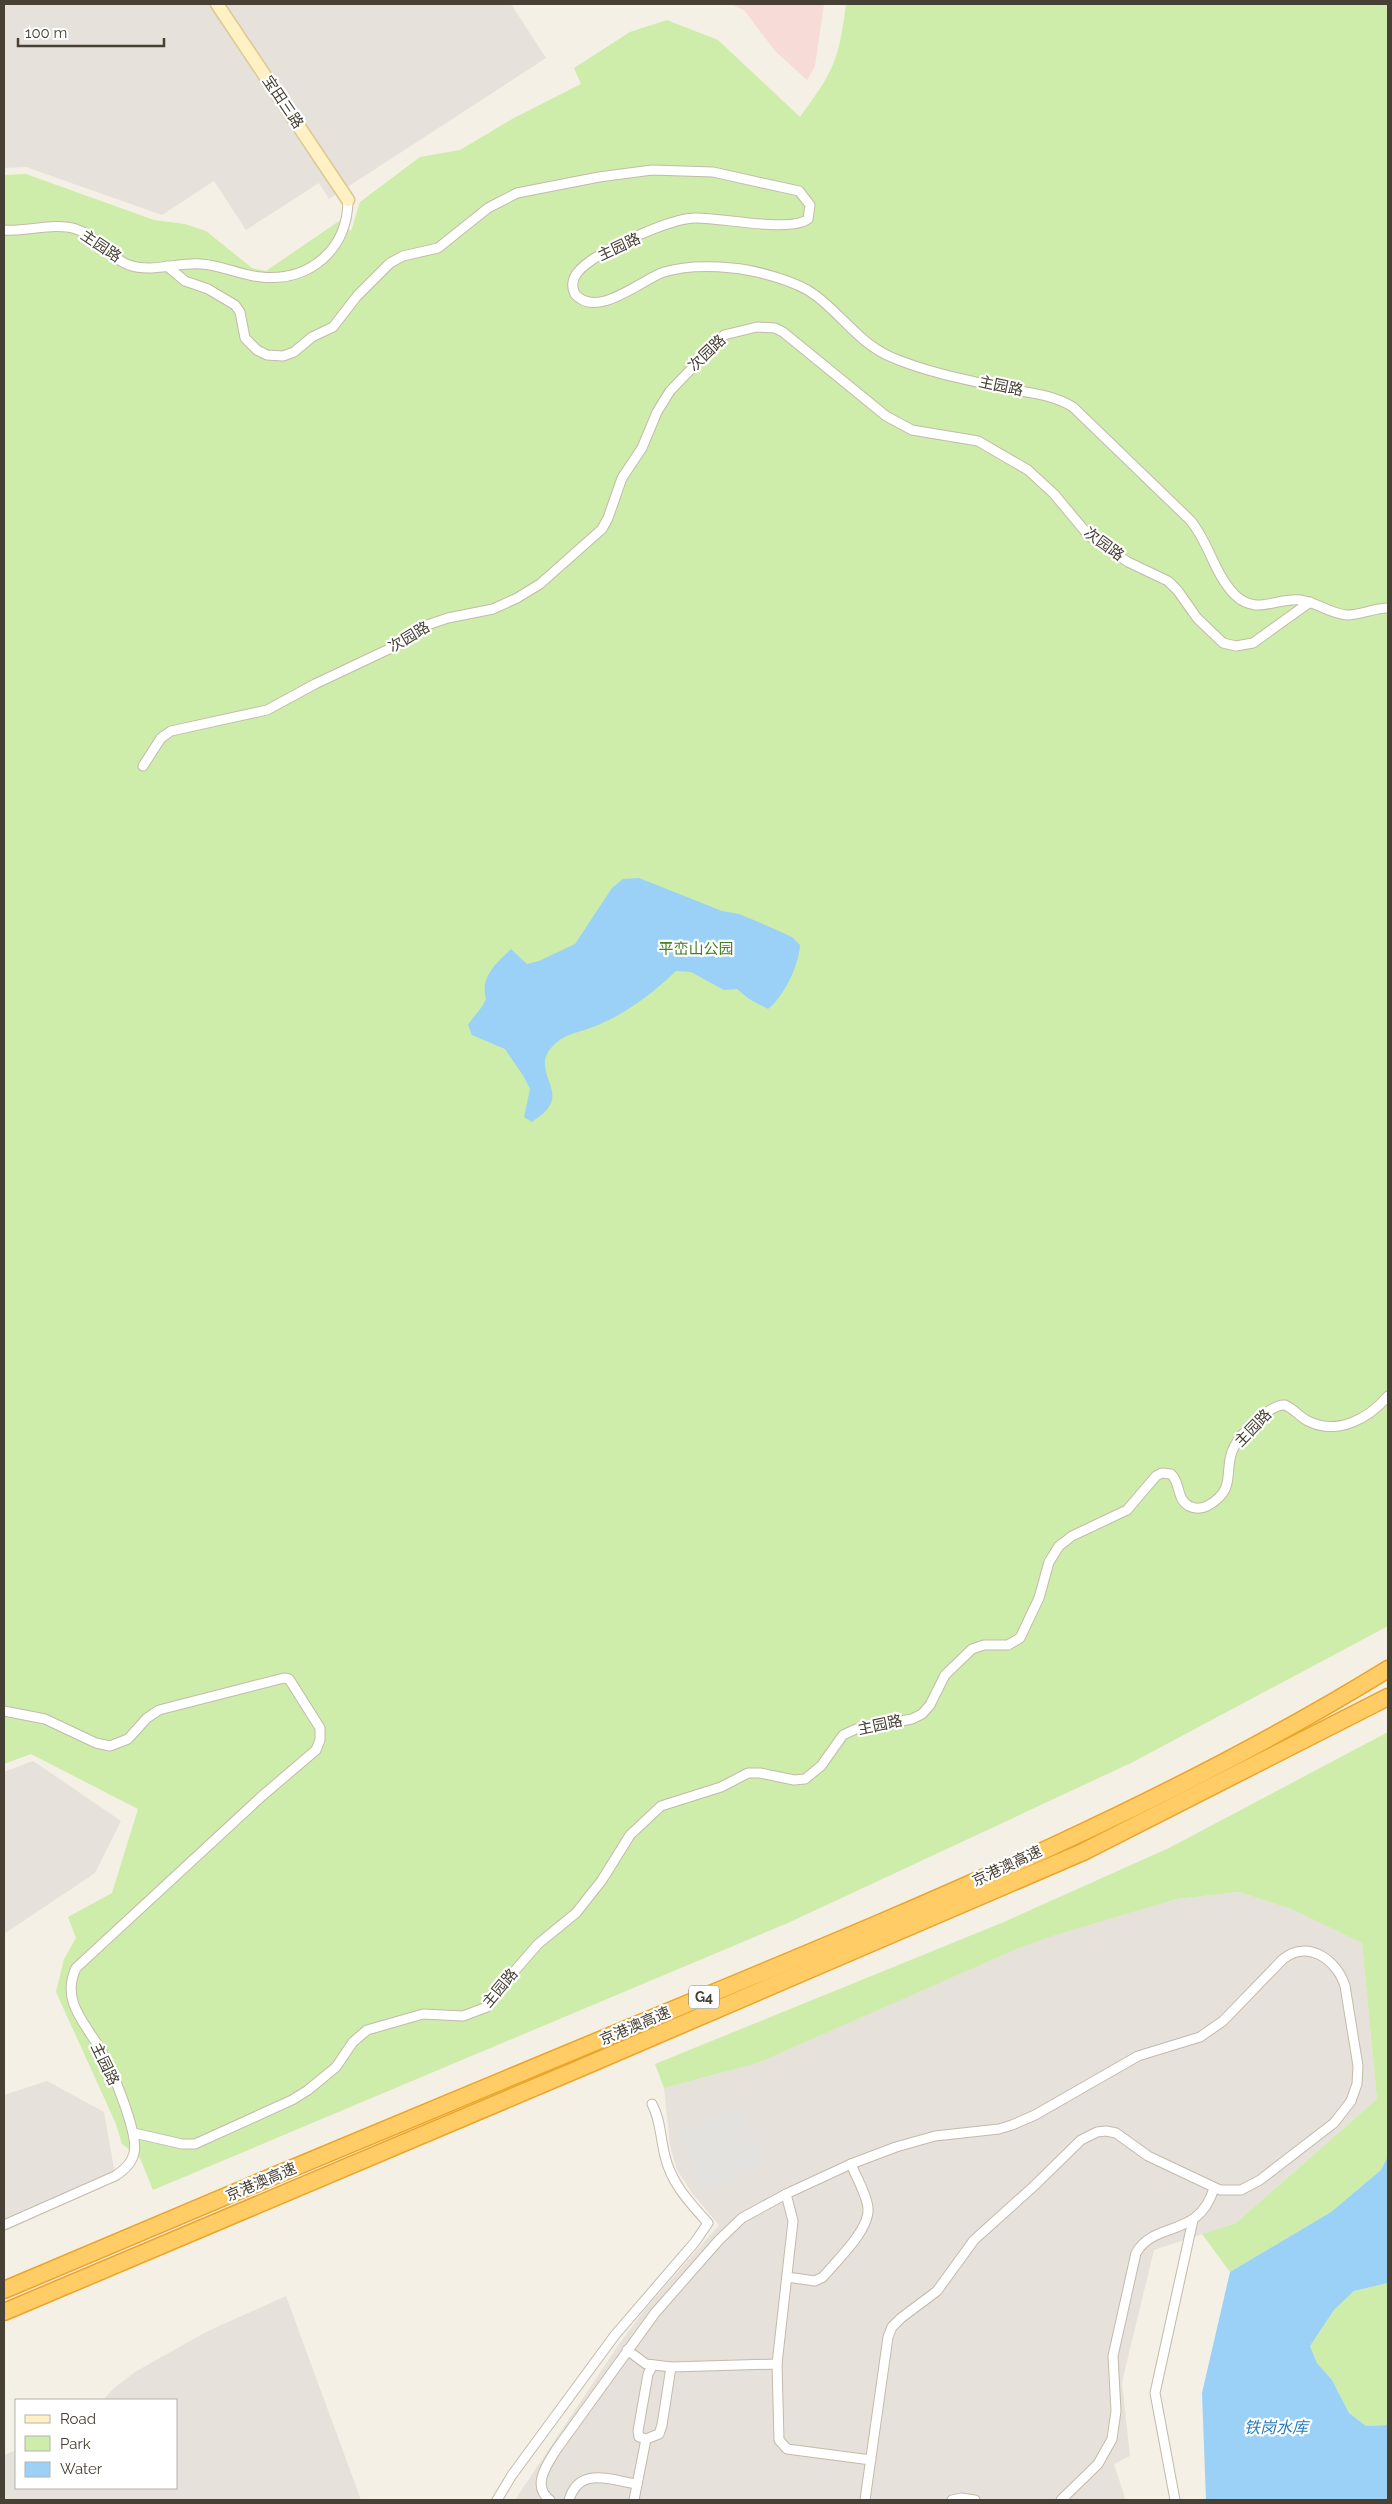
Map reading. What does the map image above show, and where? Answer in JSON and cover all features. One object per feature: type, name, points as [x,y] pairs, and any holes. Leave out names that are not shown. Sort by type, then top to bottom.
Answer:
[{"type":"highway","name":"京港澳高速","points":[[4,2290],[882,1923],[1140,1805],[1329,1705],[1388,1669]]},
{"type":"highway","name":"京港澳高速","points":[[4,2312],[583,2067],[1083,1852],[1388,1697]]},
{"type":"street","name":"宝田三路","points":[[217,4],[348,200]]},
{"type":"street","name":"主园路","points":[[167,266],[185,282],[208,288],[235,305],[240,312],[245,338],[257,350],[267,355],[284,356],[294,352],[312,337],[333,327],[357,296],[390,263],[404,256],[438,248],[488,208],[517,193],[599,177],[652,170],[713,172],[791,188],[803,194],[810,205],[808,218],[804,222],[786,224],[714,218],[679,220],[600,254],[577,272],[572,289],[578,297],[597,302],[627,292],[662,272],[724,267],[748,270],[800,286],[815,295],[859,338],[891,357],[952,376],[1050,396],[1073,407],[1190,520],[1200,534],[1221,577],[1240,598],[1262,605],[1292,600],[1310,602],[1345,615],[1388,608]]},
{"type":"street","name":"主园路","points":[[4,230],[75,229],[98,241],[123,262],[132,266],[150,268],[203,264],[242,274],[269,278],[300,273],[317,265],[334,248],[346,221],[348,200]]},
{"type":"street","name":"次园路","points":[[143,766],[162,738],[171,731],[267,710],[352,665],[381,653],[421,627],[448,618],[493,609],[533,590],[602,529],[608,518],[622,478],[642,448],[657,412],[670,391],[721,337],[752,327],[770,327],[782,332],[886,416],[904,426],[978,441],[1028,470],[1054,494],[1088,536],[1128,562],[1168,581],[1178,591],[1197,618],[1223,643],[1236,646],[1253,643],[1310,602]]},
{"type":"street","name":"主园路","points":[[4,1711],[45,1719],[96,1743],[110,1746],[128,1739],[147,1718],[159,1710],[284,1678],[289,1679],[320,1728],[320,1740],[316,1750],[262,1796],[111,1939],[85,1959],[74,1973],[72,1990],[75,2009],[107,2062],[134,2133],[182,2144],[196,2144],[292,2100],[308,2090],[336,2067],[353,2042],[367,2030],[422,2014],[463,2016],[483,2010],[490,2004],[512,1974],[538,1944],[576,1914],[602,1880],[630,1835],[661,1806],[720,1787],[748,1773],[760,1773],[794,1780],[805,1779],[817,1771],[839,1739],[848,1732],[912,1719],[922,1714],[930,1705],[945,1675],[972,1649],[984,1646],[1008,1645],[1020,1638],[1037,1603],[1049,1562],[1059,1546],[1072,1536],[1127,1510],[1156,1476],[1162,1473],[1171,1474],[1186,1504],[1195,1508],[1204,1507],[1214,1501],[1227,1486],[1234,1445],[1274,1407],[1288,1406],[1311,1422],[1338,1426],[1363,1418],[1388,1396]]},
{"type":"street","points":[[550,2500],[543,2492],[541,2483],[546,2466],[655,2313],[734,2224],[786,2194],[851,2164],[896,2147],[936,2136],[999,2130],[1027,2118],[1127,2061],[1150,2051],[1191,2041],[1208,2033],[1223,2021],[1283,1959],[1292,1954],[1306,1951],[1322,1956],[1337,1969],[1345,1986],[1358,2066],[1357,2084],[1351,2101],[1334,2123],[1254,2184],[1234,2191],[1214,2188],[1148,2156],[1116,2133],[1097,2132],[1081,2140],[974,2240],[937,2291],[892,2327],[888,2336],[865,2500]]},
{"type":"street","points":[[497,2500],[512,2475],[615,2336],[695,2242],[708,2223],[686,2197],[671,2173],[664,2152],[660,2122],[652,2104]]},
{"type":"street","points":[[4,2225],[119,2174],[132,2159],[135,2147],[134,2133]]},
{"type":"street","points":[[787,2277],[815,2281],[823,2277],[858,2236],[868,2217],[868,2208],[851,2164]]},
{"type":"street","points":[[1062,2500],[1098,2464],[1112,2439],[1116,2411],[1113,2356],[1136,2253],[1147,2240],[1193,2220],[1208,2204],[1214,2188]]},
{"type":"street","points":[[786,2194],[793,2221],[777,2364],[778,2432],[782,2446],[787,2449],[870,2460]]},
{"type":"street","points":[[1175,2500],[1155,2393],[1193,2220]]},
{"type":"street","points":[[627,2350],[646,2364],[671,2367],[777,2364]]},
{"type":"street","points":[[653,2365],[648,2374],[638,2431],[639,2437],[646,2439],[658,2434],[662,2426],[671,2367]]},
{"type":"street","points":[[634,2500],[646,2439]]},
{"type":"street","points":[[569,2500],[573,2488],[580,2482],[592,2477],[637,2484]]},
{"type":"street","points":[[952,2500],[974,2500]]},
{"type":"shaded area","points":[[4,4],[511,4],[546,58],[329,199],[319,183],[246,230],[214,181],[162,215],[26,167],[4,168]]},
{"type":"shaded area","points":[[730,4],[824,4],[815,66],[807,80],[775,51],[744,10]]},
{"type":"shaded area","points":[[33,1761],[121,1821],[95,1873],[4,1934],[4,1772]]},
{"type":"shaded area","points":[[1239,1892],[1291,1909],[1362,1943],[1377,2099],[1236,2223],[1154,2250],[1122,2382],[1130,2456],[1114,2464],[1125,2498],[1123,2500],[515,2500],[619,2344],[647,2307],[719,2225],[692,2193],[677,2170],[670,2145],[664,2088],[758,2063],[1019,1948],[1056,1935],[1177,1899]]},
{"type":"shaded area","points":[[47,2081],[104,2112],[116,2180],[4,2232],[4,2095]]},
{"type":"shaded area","points":[[737,2107],[763,2164],[704,2191],[679,2133]]},
{"type":"shaded area","points":[[286,2296],[361,2500],[4,2500],[4,2455],[15,2450],[15,2489],[178,2489],[178,2399],[104,2399],[113,2389],[135,2372],[206,2332]]},
{"type":"green space","name":"平峦山公园","points":[[846,4],[1388,4],[1388,1626],[1133,1762],[790,1922],[153,2190],[140,2158],[122,2144],[116,2124],[56,1992],[64,1959],[76,1938],[68,1917],[112,1893],[138,1809],[31,1754],[4,1764],[4,175],[26,174],[154,220],[185,224],[206,231],[252,268],[266,271],[339,221],[351,231],[360,202],[420,157],[460,150],[514,118],[581,84],[574,68],[630,32],[667,20],[718,40],[800,117],[821,88],[833,64],[841,39]]},
{"type":"green space","points":[[1388,1732],[1388,2156],[1381,2170],[1331,2212],[1230,2272],[1202,2234],[1236,2223],[1377,2099],[1362,1943],[1291,1909],[1239,1892],[1177,1899],[1056,1935],[1019,1948],[758,2063],[664,2088],[655,2064],[1004,1922],[1169,1848]]},
{"type":"green space","points":[[1388,2283],[1388,2425],[1366,2426],[1349,2413],[1332,2380],[1317,2363],[1310,2346],[1334,2310],[1354,2291]]},
{"type":"water","points":[[639,878],[722,911],[739,914],[792,937],[800,945],[794,971],[780,997],[768,1009],[749,999],[737,989],[724,990],[691,972],[676,971],[649,995],[619,1015],[565,1037],[556,1043],[545,1059],[545,1067],[552,1089],[551,1103],[532,1122],[524,1117],[530,1089],[524,1077],[505,1049],[472,1035],[468,1025],[486,999],[485,984],[487,977],[495,965],[511,949],[527,964],[539,961],[575,944],[612,888],[623,879]]},
{"type":"water","name":"铁岗水库","points":[[1388,2156],[1388,2283],[1354,2291],[1334,2310],[1310,2346],[1317,2363],[1332,2380],[1349,2413],[1366,2426],[1388,2425],[1388,2500],[1206,2500],[1202,2393],[1230,2272],[1331,2212],[1381,2170]]}]
